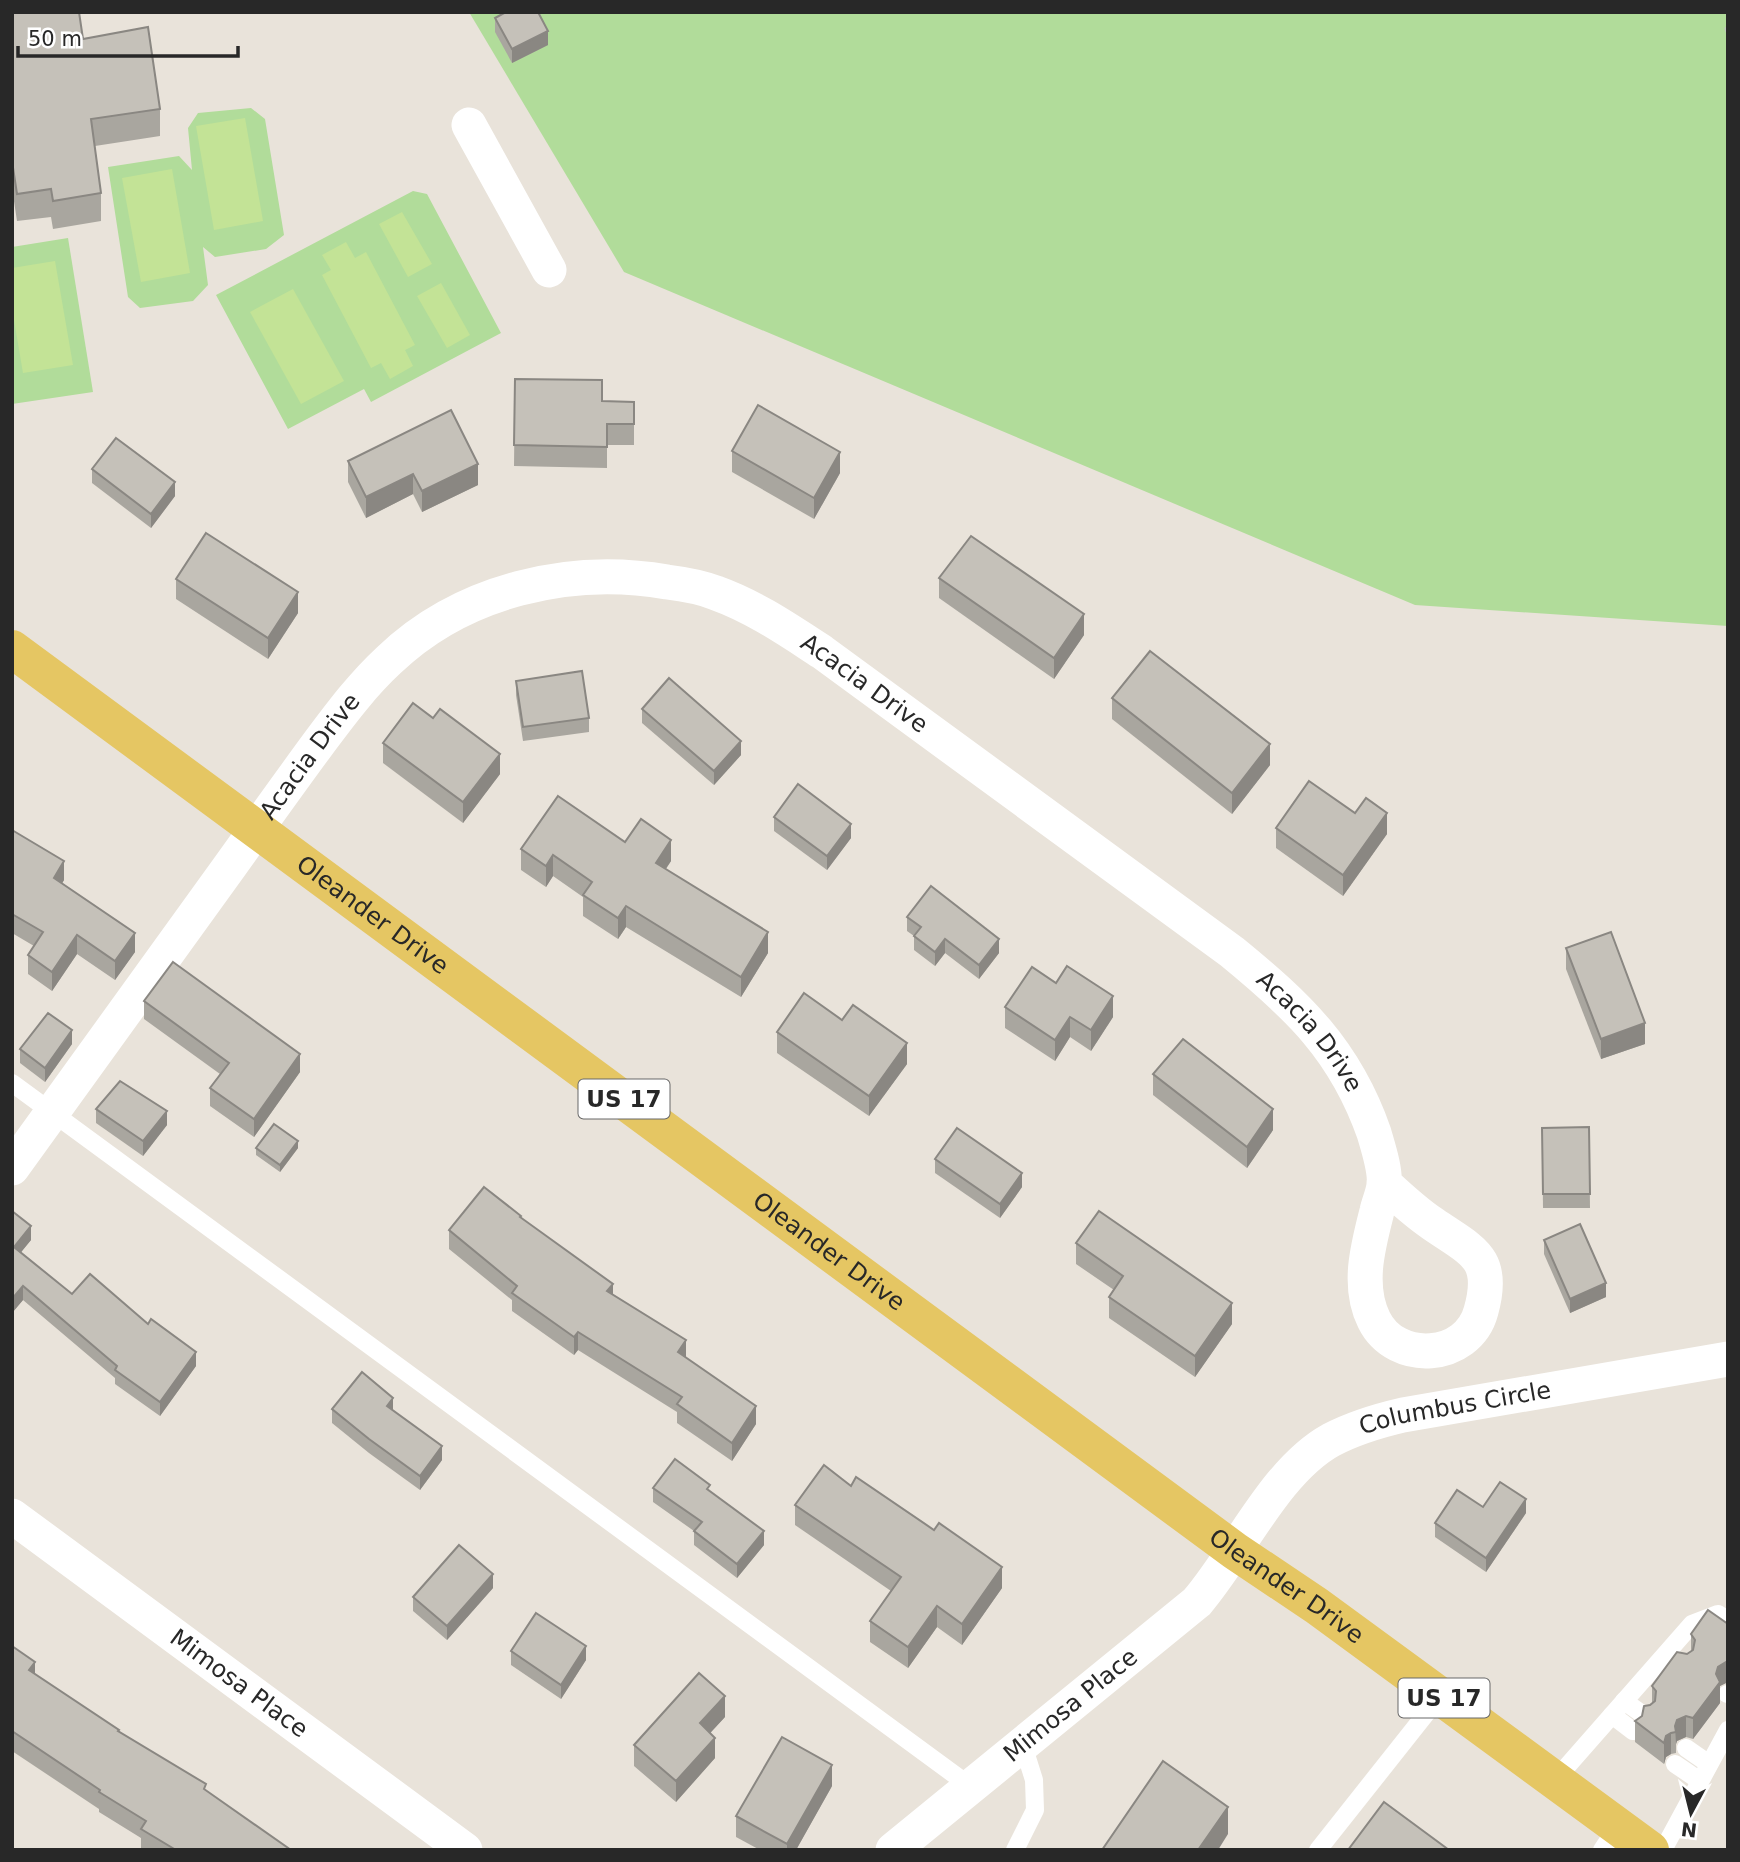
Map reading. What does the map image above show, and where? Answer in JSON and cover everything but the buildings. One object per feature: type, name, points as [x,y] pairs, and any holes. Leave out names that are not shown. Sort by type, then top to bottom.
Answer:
[{"type":"main road","name":"Oleander Drive","points":[[12,649],[1235,1550],[1317,1606],[1555,1780],[1610,1838],[1650,1850]]},
{"type":"street","points":[[468,125],[549,270]]},
{"type":"street","name":"Acacia Drive","points":[[12,1168],[282,791],[375,673],[410,641],[451,614],[479,601],[548,582],[615,576],[648,578],[714,592],[774,620],[822,652],[1232,952],[1278,990],[1308,1020],[1337,1057],[1367,1114],[1378,1146],[1384,1183],[1370,1237],[1365,1283],[1368,1304],[1375,1322],[1386,1337],[1402,1346],[1424,1351],[1443,1350],[1470,1333],[1480,1317],[1487,1284],[1485,1272],[1477,1256],[1468,1247],[1420,1215],[1384,1183]]},
{"type":"street","name":"Columbus Circle","points":[[1235,1550],[1280,1485],[1303,1460],[1329,1441],[1364,1424],[1447,1406],[1728,1359]]},
{"type":"street","name":"Mimosa Place","points":[[12,1516],[464,1850]]},
{"type":"street","name":"Mimosa Place","points":[[894,1850],[1197,1602],[1213,1584],[1235,1550]]},
{"type":"lane","points":[[12,1083],[970,1786]]},
{"type":"lane","points":[[1555,1780],[1692,1624],[1718,1614],[1728,1620]]},
{"type":"lane","points":[[1668,1651],[1684,1664]]},
{"type":"lane","points":[[1318,1850],[1440,1696]]},
{"type":"lane","points":[[1612,1715],[1639,1723],[1624,1701]]},
{"type":"lane","points":[[1663,1850],[1728,1730]]},
{"type":"lane","points":[[1015,1850],[1035,1810],[1034,1780],[1023,1745]]},
{"type":"lane","points":[[1686,1748],[1709,1763]]},
{"type":"lane","points":[[1675,1764],[1700,1781]]},
{"type":"green space","points":[[469,12],[1728,12],[1728,626],[1415,605],[624,272]]},
{"type":"green space","points":[[251,108],[265,119],[284,235],[266,249],[215,257],[203,247],[208,285],[193,301],[140,308],[128,297],[108,167],[179,156],[192,170],[188,128],[198,113]]},
{"type":"green space","points":[[245,118],[263,221],[214,230],[196,126]]},
{"type":"green space","points":[[172,169],[190,273],[141,282],[122,178]]},
{"type":"green space","points":[[413,191],[427,194],[501,333],[371,402],[364,389],[288,429],[216,295]]},
{"type":"green space","points":[[402,212],[432,264],[408,277],[379,224]]},
{"type":"green space","points":[[68,238],[93,392],[12,404],[12,247]]},
{"type":"green space","points":[[346,242],[355,258],[366,252],[415,345],[405,350],[413,366],[390,379],[381,363],[371,368],[322,275],[331,270],[322,255]]},
{"type":"green space","points":[[55,261],[73,365],[23,373],[12,308],[12,268]]},
{"type":"green space","points":[[441,283],[470,335],[447,348],[417,296]]},
{"type":"green space","points":[[293,289],[344,381],[301,404],[250,312]]}]
